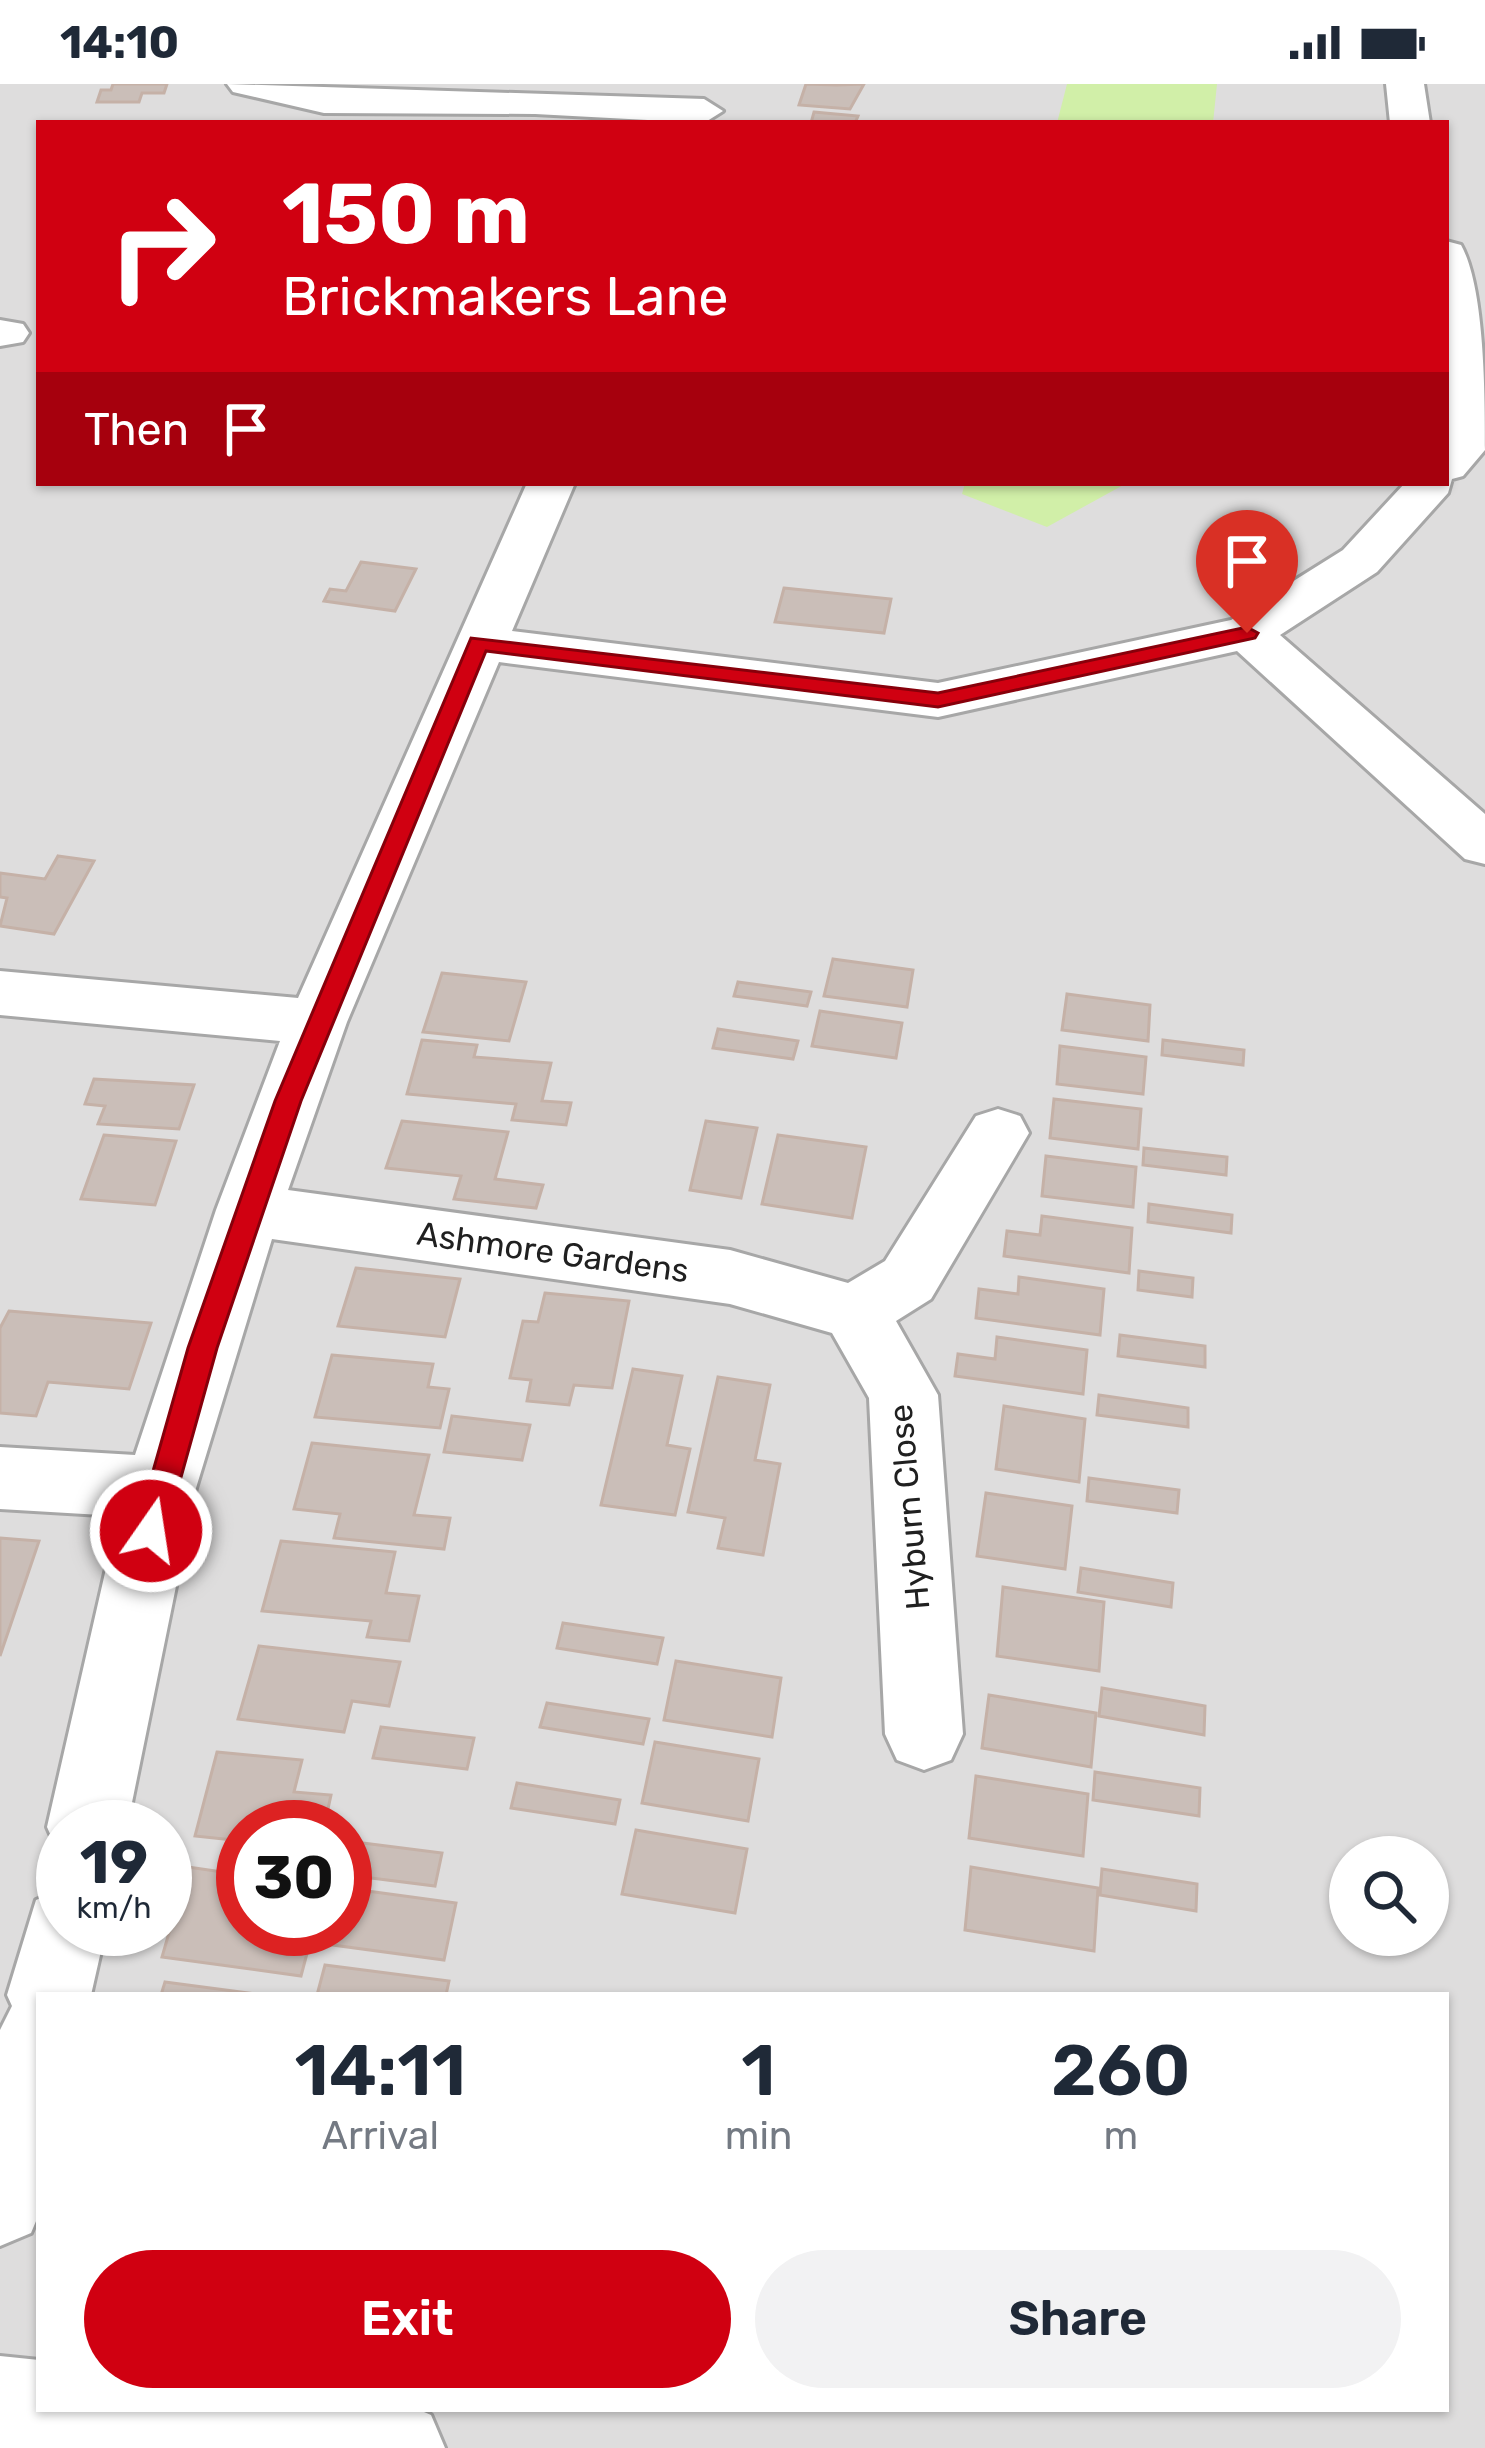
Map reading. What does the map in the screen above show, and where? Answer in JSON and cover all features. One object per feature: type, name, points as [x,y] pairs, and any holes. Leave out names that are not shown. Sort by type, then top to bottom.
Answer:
[{"type":"street","points":[[246,84],[324,101],[707,106]]},
{"type":"street","points":[[1406,84],[1402,96],[1409,120]]},
{"type":"street","points":[[1449,265],[1455,286],[1466,445],[1449,463]]},
{"type":"street","points":[[94,1800],[160,1488],[248,1210],[317,1022],[550,486]]},
{"type":"street","points":[[479,643],[938,700],[1247,633],[1360,561],[1428,486]]},
{"type":"street","points":[[1247,633],[1485,845]]},
{"type":"street","points":[[0,993],[317,1022]]},
{"type":"street","points":[[855,1312],[908,1280],[998,1132]]},
{"type":"street","name":"Ashmore Gardens","points":[[248,1210],[730,1277],[855,1312]]},
{"type":"street","name":"Hyburn Close","points":[[855,1312],[903,1395],[924,1734]]},
{"type":"street","points":[[0,1478],[160,1488]]},
{"type":"street","points":[[50,1992],[58,1956]]},
{"type":"street","points":[[0,2202],[36,2050]]},
{"type":"street","points":[[0,2402],[36,2407]]},
{"type":"street","points":[[87,2412],[398,2448]]},
{"type":"shaded area","points":[[0,84],[1485,84],[1485,2448],[0,2448]]},
{"type":"green space","points":[[1067,84],[1217,84],[1213,120],[1058,120]]},
{"type":"green space","points":[[964,486],[1122,486],[1047,527],[962,494]]},
{"type":"building","points":[[113,84],[167,84],[164,93],[142,93],[139,102],[97,102],[101,90],[111,90]]},
{"type":"building","points":[[806,84],[864,84],[850,109],[799,105]]},
{"type":"building","points":[[814,112],[858,116],[856,120],[812,120]]},
{"type":"building","points":[[361,562],[416,569],[395,611],[324,601],[330,589],[346,591]]},
{"type":"building","points":[[784,588],[891,599],[884,633],[775,622]]},
{"type":"building","points":[[58,856],[94,861],[54,934],[0,926],[7,898],[0,897],[0,873],[45,879]]},
{"type":"building","points":[[833,959],[913,970],[907,1007],[824,996]]},
{"type":"building","points":[[442,973],[526,982],[509,1041],[423,1032]]},
{"type":"building","points":[[738,982],[811,992],[807,1006],[734,996]]},
{"type":"building","points":[[1067,994],[1150,1005],[1148,1041],[1062,1030]]},
{"type":"building","points":[[820,1011],[902,1023],[896,1058],[812,1046]]},
{"type":"building","points":[[718,1029],[798,1041],[793,1059],[713,1048]]},
{"type":"building","points":[[422,1040],[477,1045],[474,1057],[551,1063],[542,1101],[571,1103],[566,1125],[512,1120],[516,1104],[407,1094]]},
{"type":"building","points":[[1163,1040],[1244,1050],[1243,1065],[1162,1055]]},
{"type":"building","points":[[1060,1046],[1146,1057],[1143,1094],[1057,1084]]},
{"type":"building","points":[[94,1079],[194,1085],[179,1129],[98,1124],[105,1106],[85,1104]]},
{"type":"building","points":[[1054,1099],[1141,1109],[1138,1149],[1050,1138]]},
{"type":"building","points":[[402,1121],[508,1132],[495,1179],[543,1185],[536,1208],[454,1199],[461,1176],[386,1168]]},
{"type":"building","points":[[706,1121],[757,1128],[741,1198],[690,1190]]},
{"type":"building","points":[[104,1135],[176,1141],[155,1205],[81,1199]]},
{"type":"building","points":[[778,1135],[866,1147],[852,1218],[762,1204]]},
{"type":"building","points":[[1144,1148],[1227,1157],[1226,1175],[1143,1165]]},
{"type":"building","points":[[1046,1156],[1136,1167],[1133,1207],[1042,1196]]},
{"type":"building","points":[[1149,1204],[1232,1215],[1231,1233],[1148,1222]]},
{"type":"building","points":[[1042,1216],[1132,1228],[1129,1273],[1004,1256],[1007,1231],[1040,1235]]},
{"type":"building","points":[[356,1268],[460,1279],[445,1337],[338,1326]]},
{"type":"building","points":[[1139,1271],[1193,1278],[1192,1297],[1138,1290]]},
{"type":"building","points":[[1019,1277],[1104,1289],[1100,1335],[976,1318],[979,1289],[1018,1294]]},
{"type":"building","points":[[545,1293],[629,1301],[612,1388],[574,1385],[569,1405],[527,1401],[531,1380],[510,1378],[523,1321],[538,1322]]},
{"type":"building","points":[[9,1311],[151,1323],[129,1389],[48,1382],[36,1416],[0,1413],[0,1328]]},
{"type":"building","points":[[1120,1335],[1205,1346],[1205,1367],[1118,1356]]},
{"type":"building","points":[[997,1337],[1087,1350],[1083,1394],[955,1376],[958,1354],[995,1359]]},
{"type":"building","points":[[332,1355],[433,1364],[428,1387],[449,1389],[440,1428],[315,1417]]},
{"type":"building","points":[[633,1369],[682,1376],[667,1445],[690,1449],[675,1515],[601,1505]]},
{"type":"building","points":[[718,1377],[770,1385],[755,1460],[780,1464],[763,1555],[718,1548],[725,1518],[688,1512]]},
{"type":"building","points":[[1099,1395],[1188,1408],[1188,1427],[1097,1415]]},
{"type":"building","points":[[1004,1406],[1085,1419],[1079,1482],[996,1469]]},
{"type":"building","points":[[452,1416],[530,1425],[522,1460],[444,1452]]},
{"type":"building","points":[[312,1443],[429,1455],[414,1515],[450,1518],[444,1549],[334,1538],[340,1514],[294,1509]]},
{"type":"building","points":[[1089,1478],[1179,1490],[1177,1513],[1087,1501]]},
{"type":"building","points":[[986,1493],[1072,1506],[1065,1569],[977,1556]]},
{"type":"building","points":[[0,1538],[39,1541],[0,1656]]},
{"type":"building","points":[[281,1541],[395,1552],[386,1593],[419,1596],[409,1641],[367,1637],[371,1621],[262,1611]]},
{"type":"building","points":[[1081,1568],[1173,1583],[1171,1607],[1078,1592]]},
{"type":"building","points":[[1003,1587],[1104,1602],[1099,1671],[997,1656]]},
{"type":"building","points":[[563,1623],[663,1638],[657,1664],[557,1648]]},
{"type":"building","points":[[259,1646],[400,1662],[389,1706],[352,1701],[344,1732],[238,1719]]},
{"type":"building","points":[[676,1661],[781,1678],[772,1737],[664,1720]]},
{"type":"building","points":[[1102,1688],[1205,1706],[1204,1735],[1099,1716]]},
{"type":"building","points":[[989,1695],[1096,1713],[1091,1767],[982,1748]]},
{"type":"building","points":[[547,1703],[649,1719],[643,1744],[540,1727]]},
{"type":"building","points":[[381,1727],[474,1738],[467,1769],[373,1758]]},
{"type":"building","points":[[655,1742],[759,1759],[748,1821],[642,1803]]},
{"type":"building","points":[[217,1752],[302,1760],[294,1792],[331,1795],[330,1800],[216,1800],[216,1838],[195,1836]]},
{"type":"building","points":[[1095,1772],[1200,1788],[1199,1816],[1093,1800]]},
{"type":"building","points":[[976,1776],[1088,1794],[1083,1856],[969,1838]]},
{"type":"building","points":[[517,1783],[620,1800],[615,1824],[511,1808]]},
{"type":"building","points":[[636,1830],[747,1849],[735,1913],[622,1894]]},
{"type":"building","points":[[372,1844],[442,1853],[435,1886],[372,1878]]},
{"type":"building","points":[[971,1867],[1098,1888],[1094,1951],[965,1930]]},
{"type":"building","points":[[192,1868],[216,1871],[216,1956],[306,1956],[301,1976],[162,1957],[192,1956]]},
{"type":"building","points":[[1102,1869],[1197,1884],[1196,1911],[1100,1895]]},
{"type":"building","points":[[372,1892],[456,1903],[444,1960],[372,1950]]},
{"type":"building","points":[[325,1965],[449,1981],[447,1992],[318,1992]]},
{"type":"building","points":[[165,1982],[240,1992],[162,1992]]},
{"type":"route","points":[[151,1531],[202,1348],[317,1022],[479,643],[938,700],[1247,633]]}]
